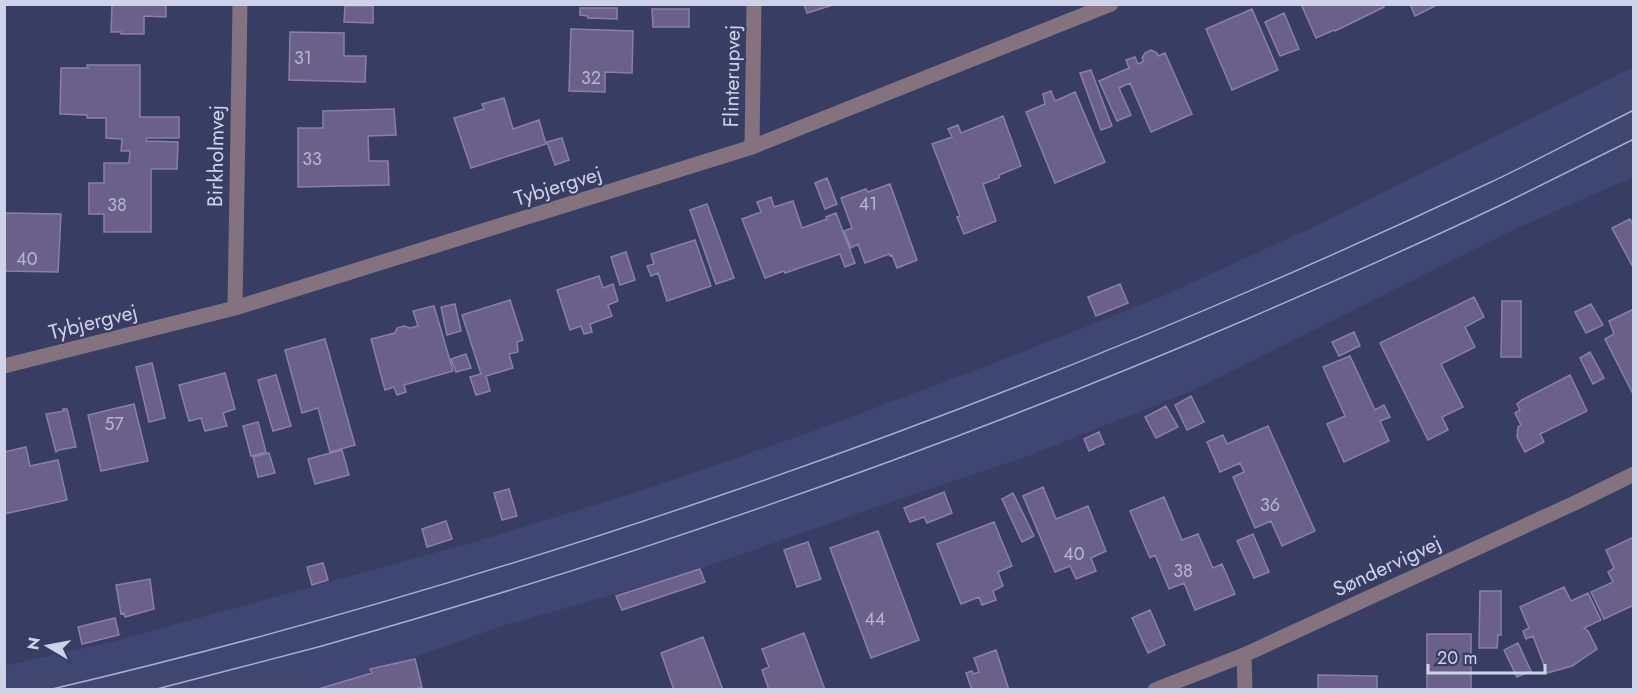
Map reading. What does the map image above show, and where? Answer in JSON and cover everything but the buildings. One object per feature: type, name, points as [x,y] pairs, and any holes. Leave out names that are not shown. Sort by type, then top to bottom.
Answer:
[{"type":"street","name":"Birkholmvej","points":[[235,308],[240,4]]},
{"type":"street","name":"Flinterupvej","points":[[752,147],[754,4]]},
{"type":"street","name":"Tybjergvej","points":[[4,366],[235,308],[752,147],[1111,4]]},
{"type":"street","name":"Søndervigvej","points":[[1155,690],[1244,655],[1634,474]]},
{"type":"street","points":[[1244,655],[1245,690]]},
{"type":"shaded area","points":[[1633,67],[1633,177],[1517,228],[1196,389],[1028,456],[682,575],[505,625],[335,685],[314,689],[5,689],[4,666],[115,641],[478,541],[650,488],[819,429],[989,365],[1156,299],[1320,224]]},
{"type":"tram line","points":[[48,690],[307,624],[479,574],[733,491],[925,422],[1116,347],[1303,268],[1489,183],[1634,110]]},
{"type":"tram line","points":[[153,690],[322,646],[559,575],[793,497],[909,454],[1024,411],[1252,317],[1474,218],[1634,139]]}]
